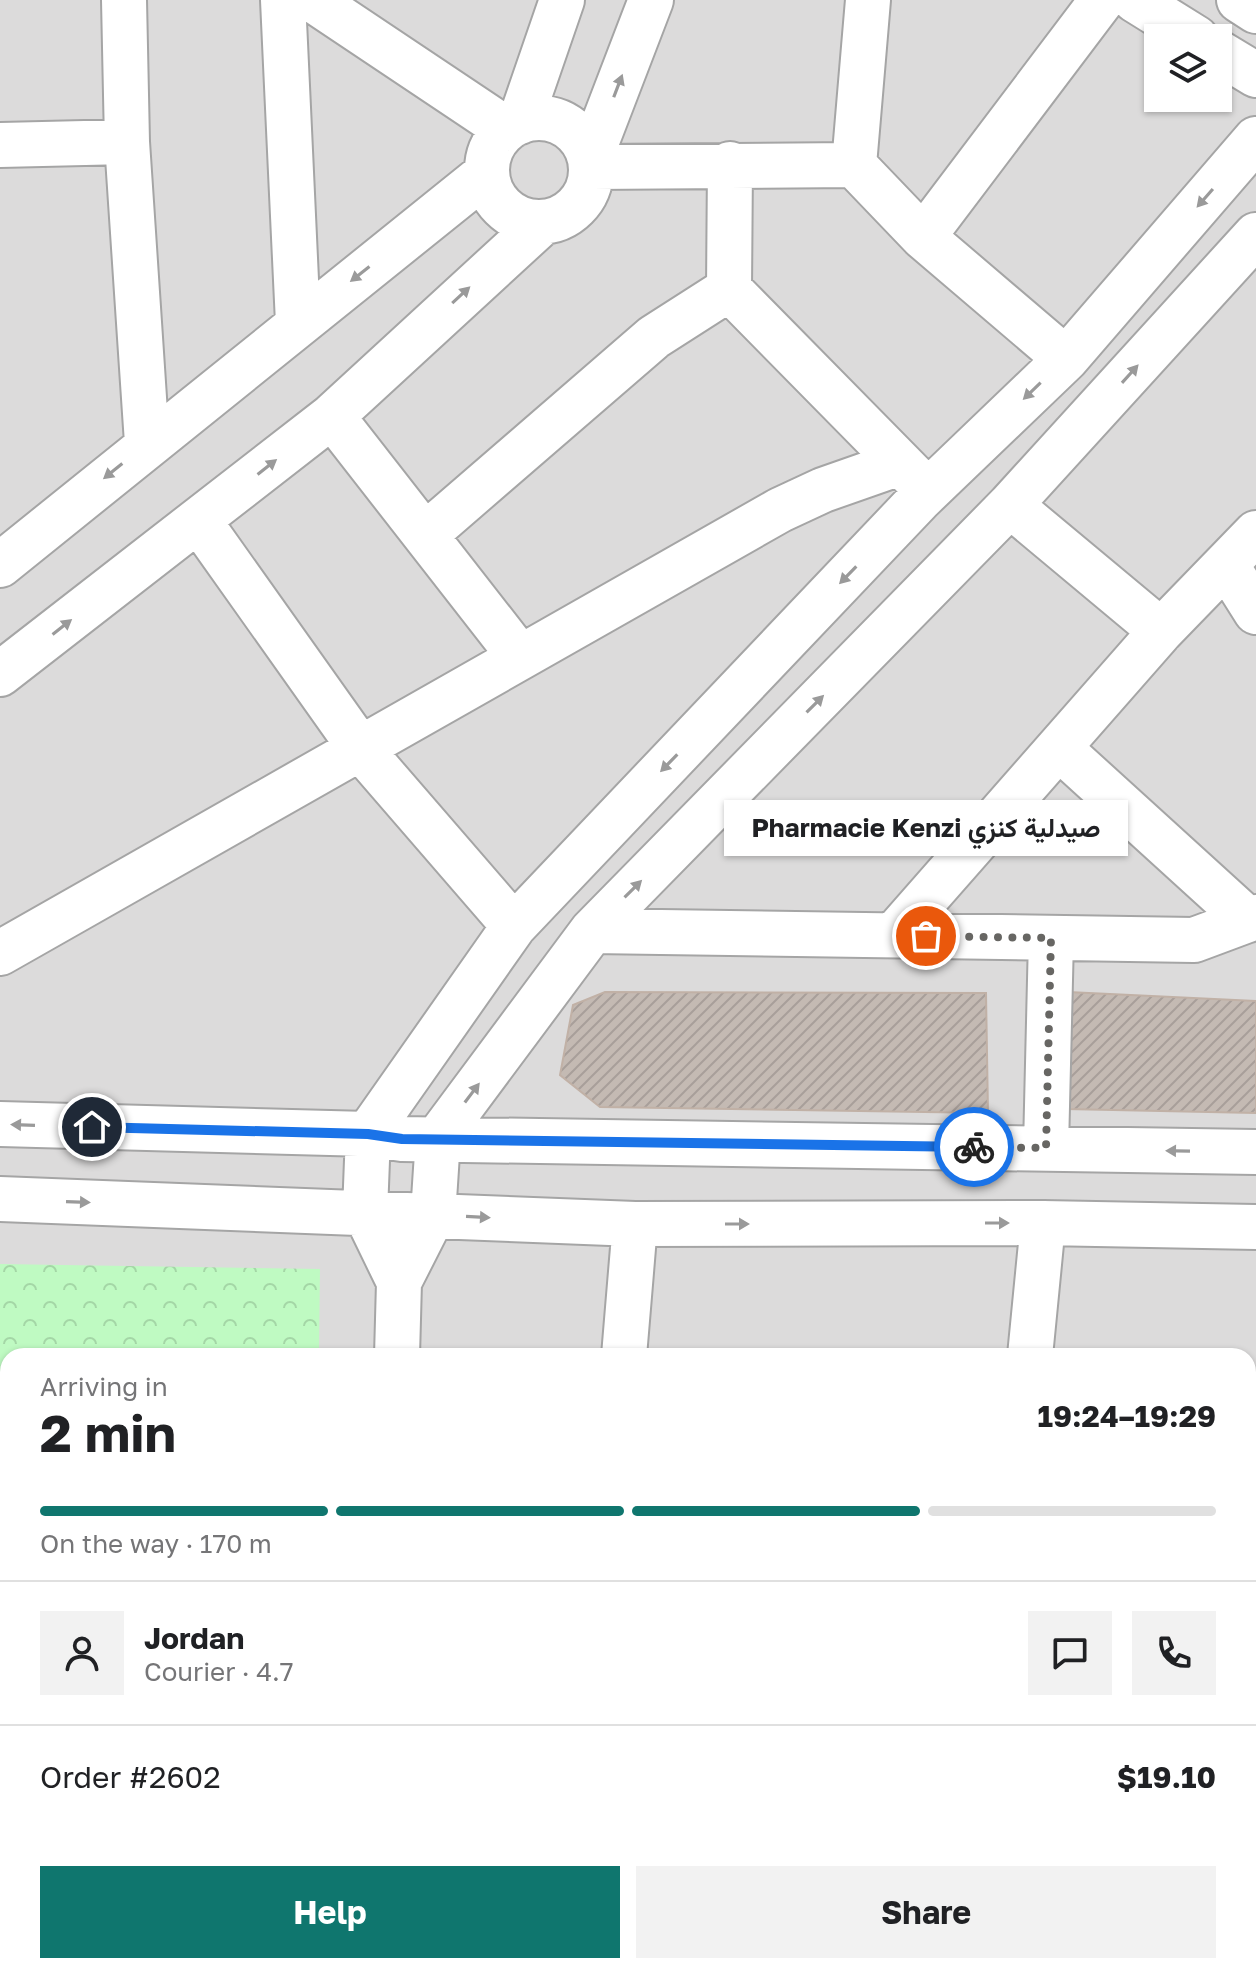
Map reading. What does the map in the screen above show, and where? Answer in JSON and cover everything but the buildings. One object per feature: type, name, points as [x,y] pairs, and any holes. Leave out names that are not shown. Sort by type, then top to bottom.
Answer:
[{"type":"street","points":[[124,0],[127,142],[147,443]]},
{"type":"street","points":[[283,0],[298,323]]},
{"type":"street","points":[[313,0],[513,125],[536,118],[568,126],[580,137],[591,163]]},
{"type":"street","points":[[562,0],[513,125],[488,157],[487,173],[499,203],[526,221],[559,219],[578,204],[590,183],[591,163],[651,0]]},
{"type":"street","points":[[854,165],[868,0]]},
{"type":"street","points":[[923,237],[1102,0]]},
{"type":"street","points":[[1135,0],[1174,24]]},
{"type":"street","points":[[1239,0],[1256,11]]},
{"type":"street","points":[[1232,60],[1256,75]]},
{"type":"street","points":[[399,1282],[365,1212],[368,1134],[514,926],[914,477],[1066,359],[1256,139]]},
{"type":"street","points":[[0,145],[127,142]]},
{"type":"street","points":[[591,163],[854,165],[923,237],[1066,359]]},
{"type":"street","points":[[730,164],[729,289],[914,477]]},
{"type":"street","points":[[0,565],[147,443],[487,173]]},
{"type":"street","points":[[0,674],[332,416],[543,222]]},
{"type":"street","points":[[397,1348],[399,1282],[433,1215],[438,1138],[592,931],[1010,505],[1256,235]]},
{"type":"street","points":[[425,535],[654,337],[729,289]]},
{"type":"street","points":[[332,416],[520,657]]},
{"type":"street","points":[[0,953],[780,510],[823,490],[914,477]]},
{"type":"street","points":[[1010,505],[1161,631]]},
{"type":"street","points":[[199,521],[360,748],[514,926]]},
{"type":"street","points":[[894,935],[1161,631],[1256,533]]},
{"type":"street","points":[[1227,566],[1256,612]]},
{"type":"street","points":[[1059,748],[1253,927]]},
{"type":"street","points":[[592,931],[1194,940],[1253,927]]},
{"type":"street","points":[[1046,1148],[1051,938]]},
{"type":"street","points":[[0,1124],[368,1134],[402,1139],[1256,1152]]},
{"type":"street","points":[[0,1199],[635,1224],[1043,1223],[1256,1227]]},
{"type":"street","points":[[1031,1348],[1043,1223]]},
{"type":"street","points":[[625,1348],[635,1224]]},
{"type":"shaded area","points":[[0,0],[1256,0],[1256,1348],[0,1348]]},
{"type":"green space","points":[[0,1264],[320,1269],[319,1348],[0,1348]]},
{"type":"way so far","points":[[926,936],[1051,938],[1046,1148],[974,1147]]},
{"type":"place","name":"Pharmacie Kenzi صيدلية كنزي","points":[[926,936]]},
{"type":"route","points":[[92,1127],[368,1134],[402,1139],[974,1147]]}]
